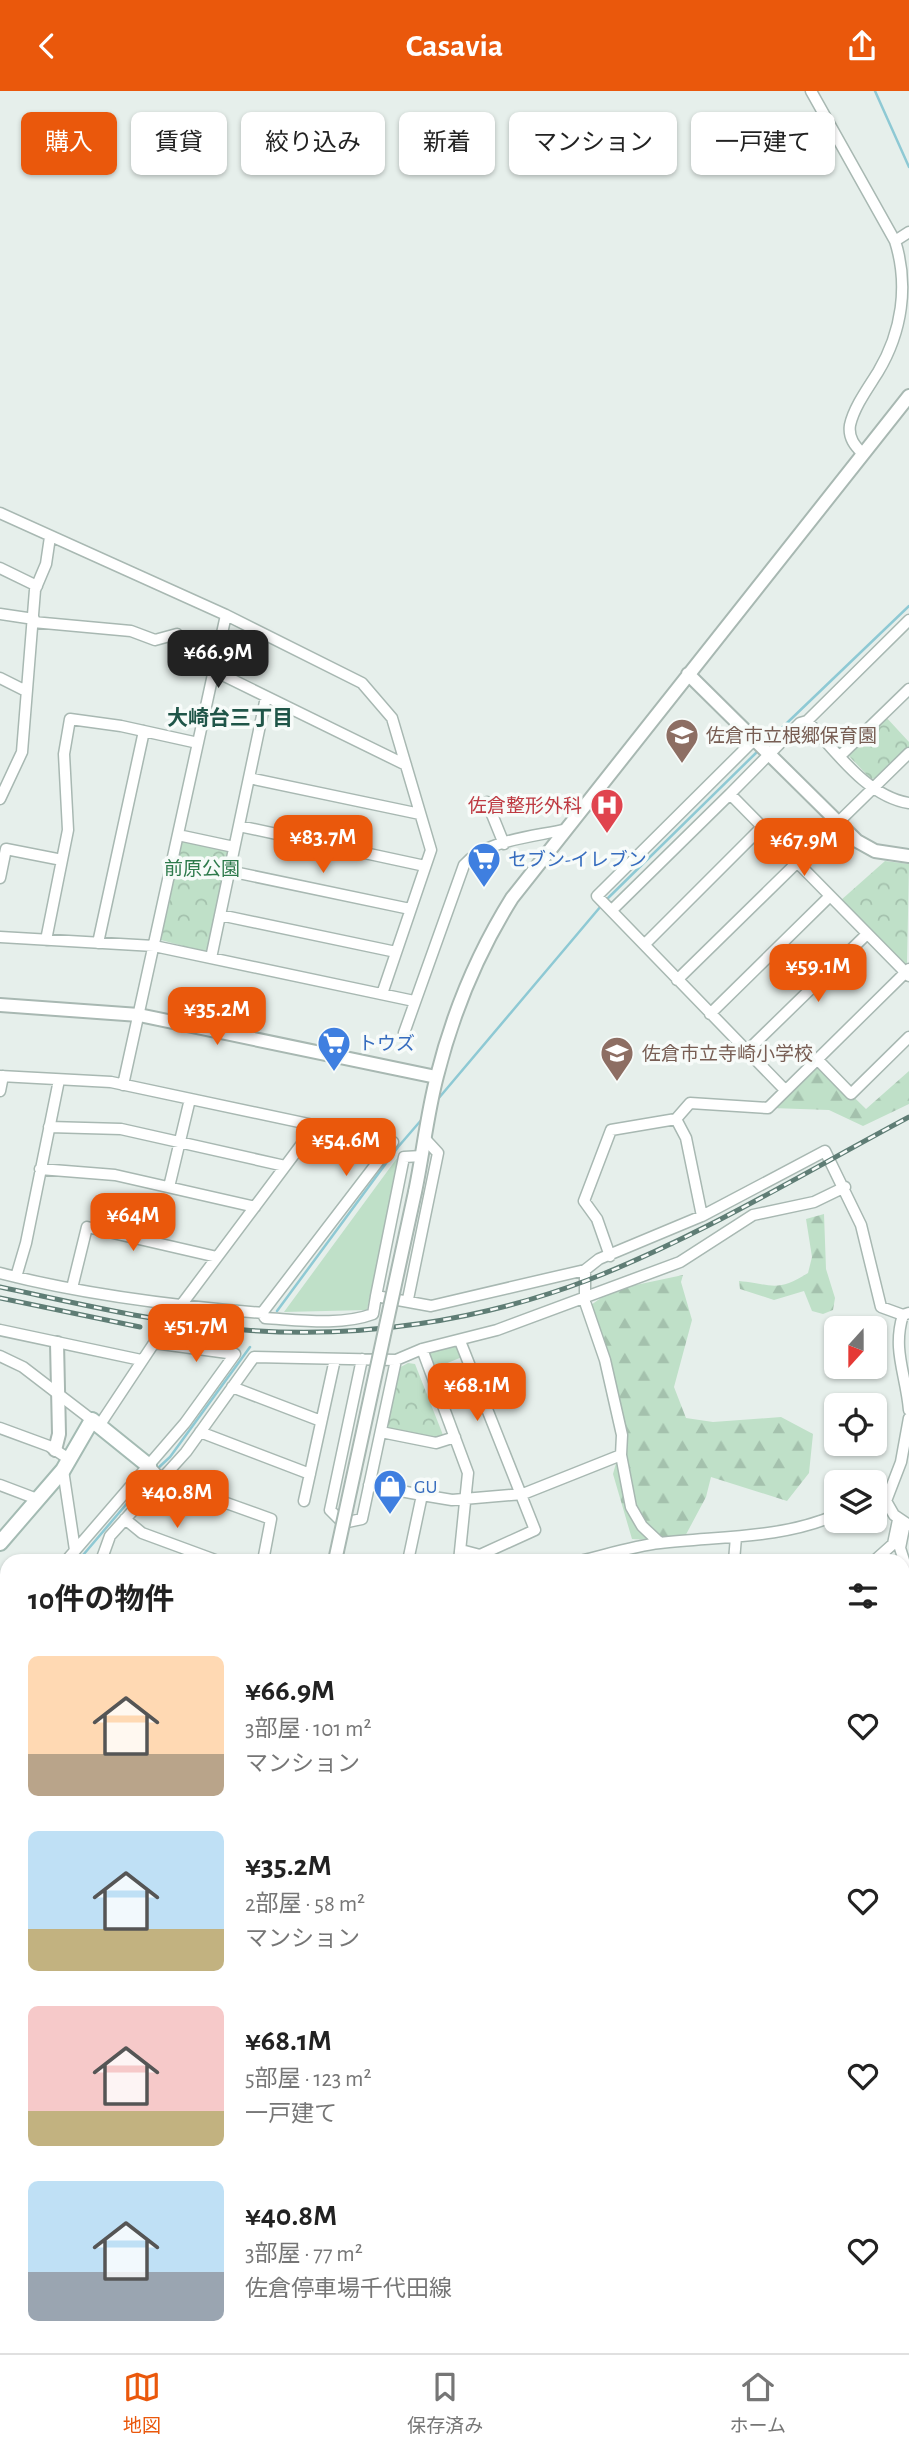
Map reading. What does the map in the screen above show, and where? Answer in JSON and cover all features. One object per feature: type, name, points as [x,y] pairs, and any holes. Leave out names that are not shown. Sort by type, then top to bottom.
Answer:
[{"type":"main road","points":[[0,1543],[66,1464],[95,1423],[149,1465]]},
{"type":"street","points":[[811,91],[895,241],[905,278],[898,328],[850,425],[855,446],[863,454]]},
{"type":"street","points":[[895,241],[909,232]]},
{"type":"street","points":[[337,1554],[426,1140],[436,1077],[478,955],[512,898],[908,399]]},
{"type":"street","points":[[0,513],[226,615],[362,683],[392,718],[431,850],[382,994]]},
{"type":"street","points":[[0,799],[22,752],[37,586],[46,563],[50,537]]},
{"type":"street","points":[[0,568],[37,586]]},
{"type":"street","points":[[0,614],[34,621],[131,631],[155,640],[177,635],[198,663],[406,765]]},
{"type":"street","points":[[123,1085],[226,615]]},
{"type":"street","points":[[612,910],[768,754],[807,720],[909,620]]},
{"type":"street","points":[[688,674],[857,841],[875,851],[909,856]]},
{"type":"street","points":[[0,678],[26,691]]},
{"type":"street","points":[[841,755],[909,689]]},
{"type":"street","points":[[211,958],[266,697]]},
{"type":"street","points":[[46,940],[68,830],[65,754],[69,719],[198,743]]},
{"type":"street","points":[[807,720],[874,788],[890,801],[909,803]]},
{"type":"street","points":[[98,943],[144,731]]},
{"type":"street","points":[[754,740],[597,896],[646,943],[677,980],[785,1090]]},
{"type":"street","points":[[677,980],[909,753]]},
{"type":"street","points":[[249,778],[420,814]]},
{"type":"street","points":[[610,1256],[597,1219],[584,1201],[611,1130],[676,1119],[691,1103],[768,1108],[908,972],[867,934],[730,794]]},
{"type":"street","points":[[488,802],[504,844]]},
{"type":"street","points":[[239,826],[425,866]]},
{"type":"street","points":[[646,943],[762,827]]},
{"type":"street","points":[[404,1033],[464,865],[474,853],[566,829]]},
{"type":"street","points":[[178,835],[234,847]]},
{"type":"street","points":[[0,878],[6,849],[62,860]]},
{"type":"street","points":[[229,871],[411,909]]},
{"type":"street","points":[[710,1014],[830,896]]},
{"type":"street","points":[[220,915],[396,952]]},
{"type":"street","points":[[747,1051],[867,934]]},
{"type":"street","points":[[0,937],[154,946],[414,1001]]},
{"type":"street","points":[[0,1005],[139,1014],[436,1077]]},
{"type":"street","points":[[817,1059],[851,1094],[909,1037]]},
{"type":"street","points":[[0,1091],[1,1076],[123,1085],[393,1142],[262,1313]]},
{"type":"street","points":[[16,1277],[26,1243],[59,1080]]},
{"type":"street","points":[[169,1187],[190,1099]]},
{"type":"street","points":[[676,1119],[686,1138],[702,1216]]},
{"type":"street","points":[[182,1304],[316,1125]]},
{"type":"street","points":[[49,1127],[121,1129],[285,1166]]},
{"type":"street","points":[[408,1300],[438,1153],[426,1140]]},
{"type":"street","points":[[376,1296],[431,1306],[584,1270],[599,1259],[702,1216],[825,1150],[861,1225],[881,1307],[906,1314],[896,1345],[907,1383],[909,1410]]},
{"type":"street","points":[[262,1313],[265,1318],[323,1320],[373,1314],[404,1157],[422,1156]]},
{"type":"street","points":[[40,1169],[115,1175],[255,1207]]},
{"type":"street","points":[[104,1554],[110,1536],[162,1480],[254,1357],[396,1360],[422,1349],[460,1341],[680,1262],[752,1215],[814,1202],[845,1187]]},
{"type":"street","points":[[72,1288],[87,1227],[217,1257]]},
{"type":"street","points":[[584,1270],[586,1297],[605,1360],[622,1435],[621,1455],[631,1507],[642,1526],[660,1543]]},
{"type":"street","points":[[0,1273],[72,1288],[262,1313]]},
{"type":"street","points":[[0,1330],[141,1360]]},
{"type":"street","points":[[460,1341],[523,1494],[535,1530],[482,1554]]},
{"type":"street","points":[[55,1450],[58,1434],[57,1343]]},
{"type":"street","points":[[0,1356],[23,1367],[95,1423],[154,1343],[234,1354],[185,1423],[72,1554]]},
{"type":"street","points":[[422,1349],[468,1473],[468,1498],[460,1554]]},
{"type":"street","points":[[304,1501],[335,1359]]},
{"type":"street","points":[[343,1523],[330,1510],[362,1359]]},
{"type":"street","points":[[343,1523],[362,1519],[396,1360]]},
{"type":"street","points":[[232,1387],[320,1421]]},
{"type":"street","points":[[887,1498],[901,1462],[909,1418]]},
{"type":"street","points":[[0,1428],[55,1450],[66,1464],[75,1550]]},
{"type":"street","points":[[200,1432],[310,1473]]},
{"type":"street","points":[[380,1432],[436,1443],[455,1437]]},
{"type":"street","points":[[369,1485],[452,1500],[523,1494],[621,1455]]},
{"type":"street","points":[[149,1465],[162,1480],[271,1519],[264,1554]]},
{"type":"street","points":[[0,1485],[37,1499]]},
{"type":"street","points":[[409,1554],[422,1495]]},
{"type":"street","points":[[887,1502],[904,1523],[900,1548],[902,1554]]},
{"type":"street","points":[[125,1519],[142,1533],[199,1554]]},
{"type":"street","points":[[611,1554],[660,1543],[736,1537],[814,1525],[824,1520]]},
{"type":"street","points":[[881,1554],[892,1544],[904,1523]]},
{"type":"street","points":[[735,1554],[736,1537]]},
{"type":"green space","points":[[885,716],[909,742],[909,748],[877,778],[871,779],[849,756],[849,750]]},
{"type":"green space","name":"前原公園","points":[[185,840],[227,848],[230,856],[208,950],[205,952],[161,940],[182,842]]},
{"type":"green space","points":[[885,861],[909,864],[907,964],[901,964],[840,901]]},
{"type":"green space","points":[[819,1063],[866,1109],[909,1071],[909,1104],[863,1126],[829,1110],[772,1108]]},
{"type":"green space","points":[[400,1154],[367,1310],[284,1312]]},
{"type":"green space","points":[[824,1214],[826,1269],[835,1298],[833,1310],[823,1314],[812,1311],[804,1291],[774,1300],[740,1289],[739,1281],[774,1286],[789,1283],[808,1273],[812,1257],[806,1219]]},
{"type":"green space","points":[[683,1275],[681,1282],[692,1320],[674,1387],[686,1418],[713,1422],[781,1417],[813,1434],[809,1473],[787,1501],[711,1477],[706,1497],[682,1542],[632,1539],[613,1474],[624,1434],[607,1398],[604,1356],[591,1305],[612,1290]]},
{"type":"green space","points":[[456,1345],[462,1357],[433,1369],[429,1351]]},
{"type":"green space","points":[[408,1363],[415,1364],[443,1435],[435,1437],[389,1428],[387,1424],[397,1369]]},
{"type":"waterway","points":[[875,91],[909,167]]},
{"type":"waterway","points":[[765,744],[909,606]]},
{"type":"waterway","points":[[605,901],[760,749]]},
{"type":"waterway","points":[[438,1099],[601,906]]},
{"type":"waterway","points":[[277,1311],[398,1147],[423,1118]]},
{"type":"waterway","points":[[157,1469],[170,1457],[250,1347]]},
{"type":"waterway","points":[[84,1554],[152,1474]]},
{"type":"railway","points":[[0,1287],[152,1318],[245,1330],[332,1332],[419,1324],[462,1316],[547,1294],[629,1263],[751,1203],[909,1117]]},
{"type":"railway","points":[[0,1298],[140,1327]]},
{"type":"place","name":"佐倉市立根郷保育園","points":[[682,765]]},
{"type":"place","name":"佐倉整形外科","points":[[607,835]]},
{"type":"place","name":"セブン-イレブン","points":[[484,889]]},
{"type":"place","name":"トウズ","points":[[334,1073]]},
{"type":"place","name":"佐倉市立寺崎小学校","points":[[617,1083]]},
{"type":"place","name":"GU","points":[[390,1516]]},
{"type":"district","name":"大崎台三丁目","points":[[230,718]]}]
